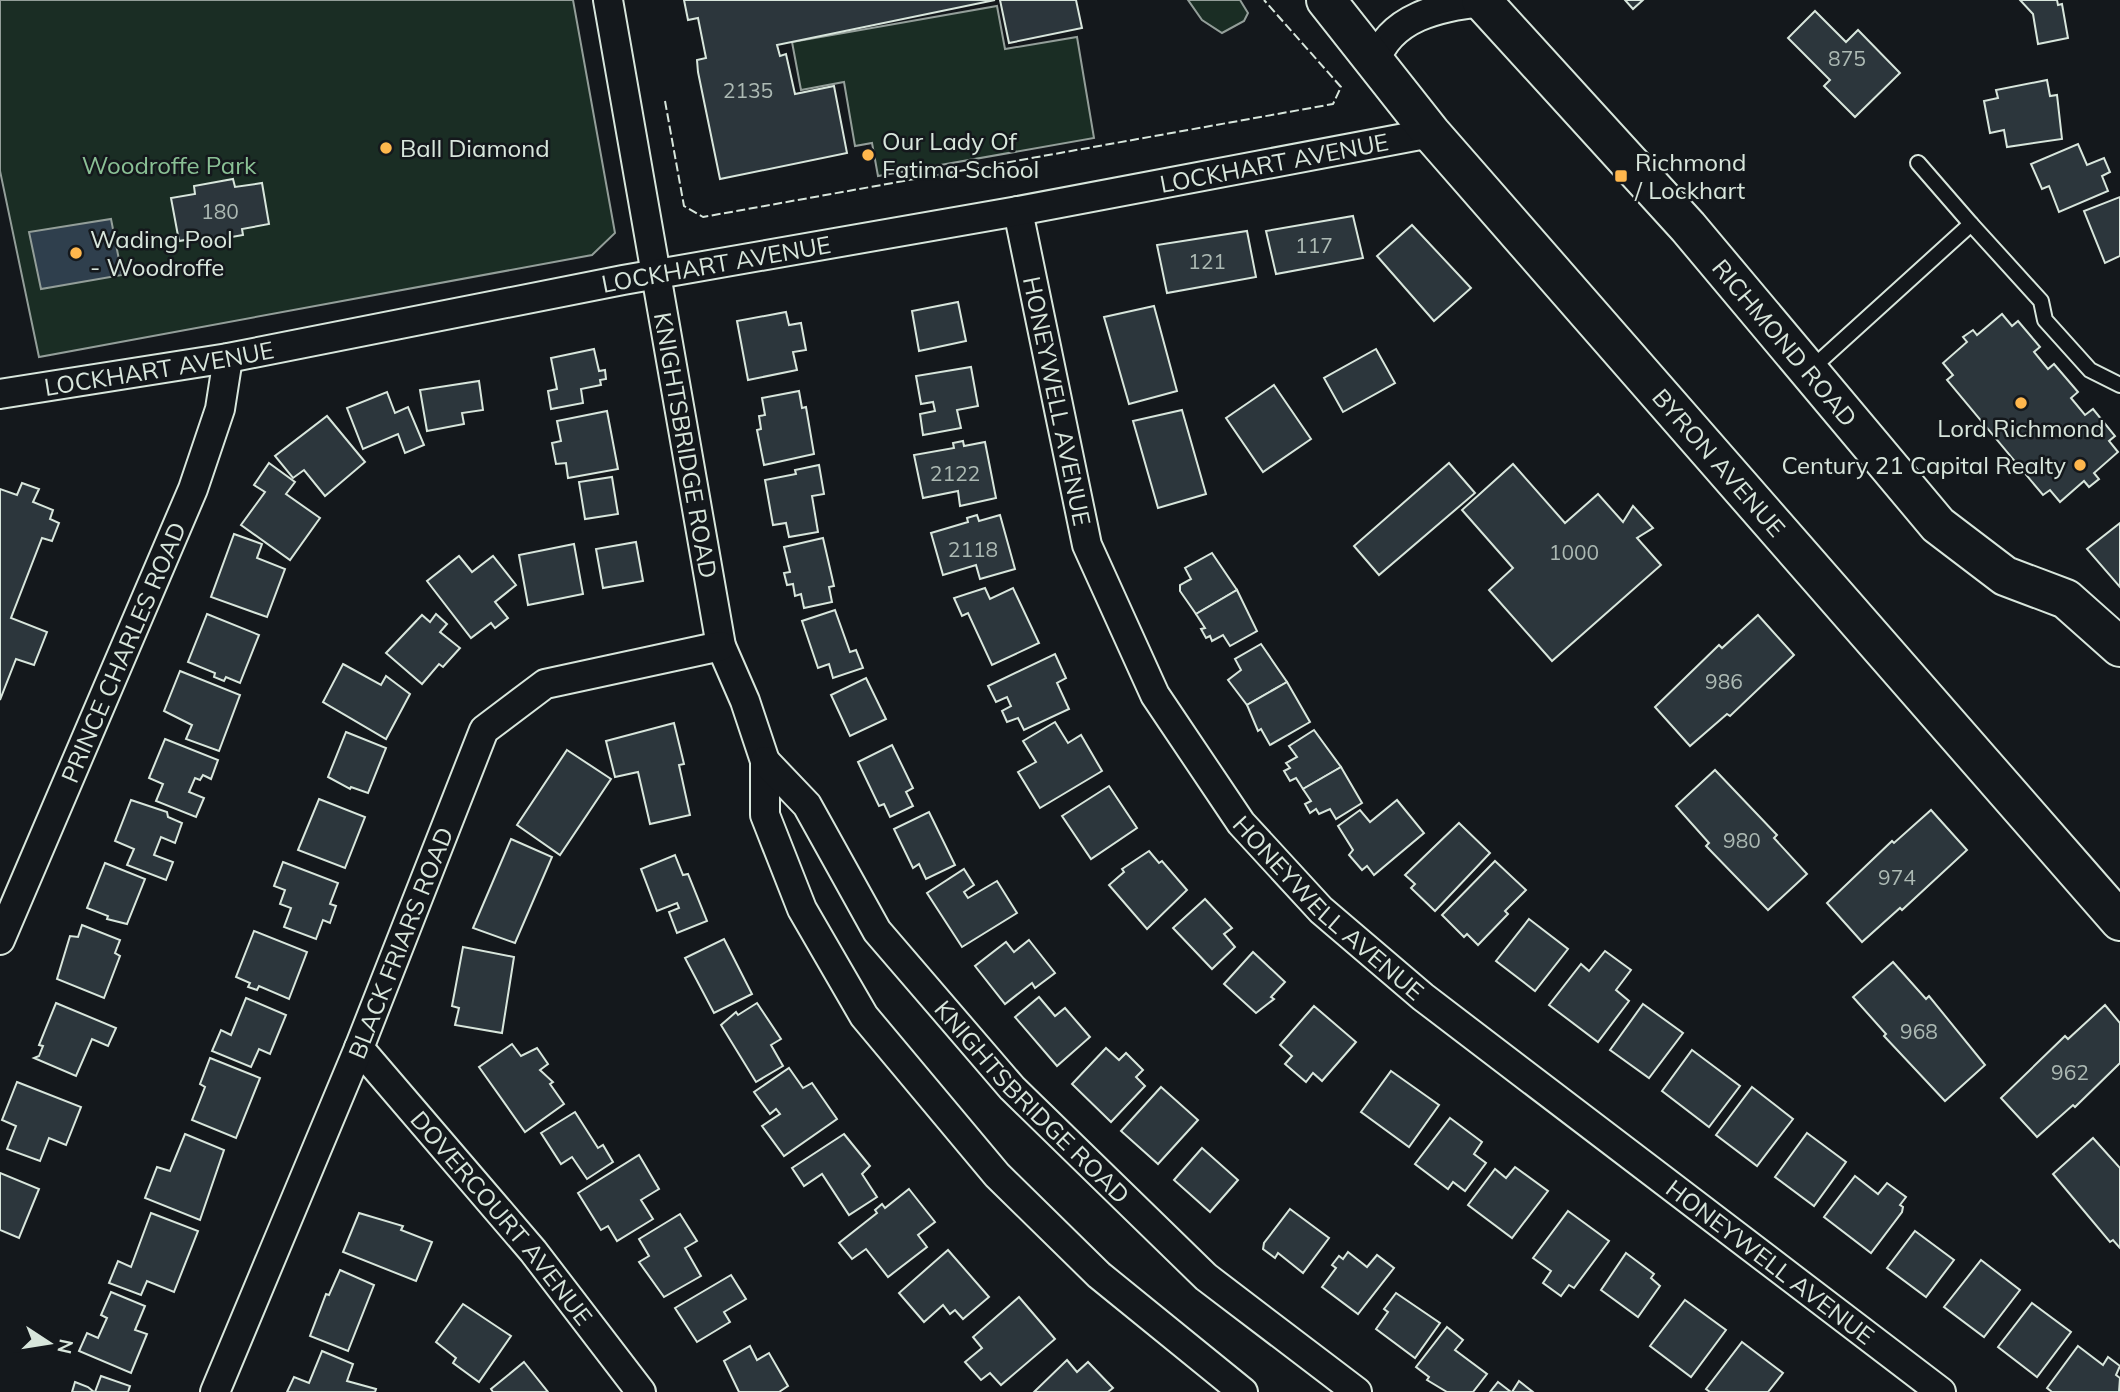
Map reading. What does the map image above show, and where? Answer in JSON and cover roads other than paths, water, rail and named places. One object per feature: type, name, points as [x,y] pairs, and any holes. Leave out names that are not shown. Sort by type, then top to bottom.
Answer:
[{"type":"street","name":"KNIGHTSBRIDGE ROAD","points":[[607,0],[721,646],[745,701],[765,761],[765,815],[802,909],[864,1016],[997,1175],[1099,1275],[1243,1392]]},
{"type":"street","name":"BYRON AVENUE","points":[[1326,0],[1431,133],[2120,921]]},
{"type":"street","points":[[1376,63],[1379,50],[1401,26],[1427,12],[1482,1]]},
{"type":"street","name":"RICHMOND ROAD","points":[[1482,1],[1688,227],[1938,525],[2005,576],[2066,599],[2120,647]]},
{"type":"street","name":"LOCKHART AVENUE","points":[[0,394],[228,358],[656,274],[1018,211],[1431,133]]},
{"type":"street","name":"HONEYWELL AVENUE","points":[[1018,211],[1087,545],[1155,695],[1241,823],[1321,910],[1423,997],[1941,1392]]},
{"type":"street","name":"PRINCE CHARLES ROAD","points":[[0,940],[193,489],[220,410],[228,358]]},
{"type":"street","name":"BLACK FRIARS ROAD","points":[[215,1392],[359,1048],[484,730],[545,684],[721,646]]},
{"type":"street","name":"KNIGHTSBRIDGE ROAD","points":[[765,761],[807,805],[877,931],[1012,1088],[1206,1277],[1357,1392]]},
{"type":"street","name":"DOVERCOURT AVENUE","points":[[359,1048],[533,1251],[641,1392]]},
{"type":"lane","points":[[1918,163],[2041,301],[2045,320],[2090,370],[2120,385]]},
{"type":"lane","points":[[1807,372],[1971,225]]},
{"type":"water","name":"Wading Pool - Woodroffe","points":[[111,219],[122,275],[41,289],[29,232]]},
{"type":"place","name":"Ball Diamond","points":[[386,148]]},
{"type":"place","name":"Our Lady Of Fatima School","points":[[868,155]]},
{"type":"place","name":"Richmond / Lockhart","points":[[1621,176]]},
{"type":"place","name":"Wading Pool - Woodroffe","points":[[76,253]]},
{"type":"place","name":"Lord Richmond","points":[[2021,403]]},
{"type":"place","name":"Century 21 Capital Realty","points":[[2080,465]]},
{"type":"park label","name":"Woodroffe Park","points":[[169,165]]}]
